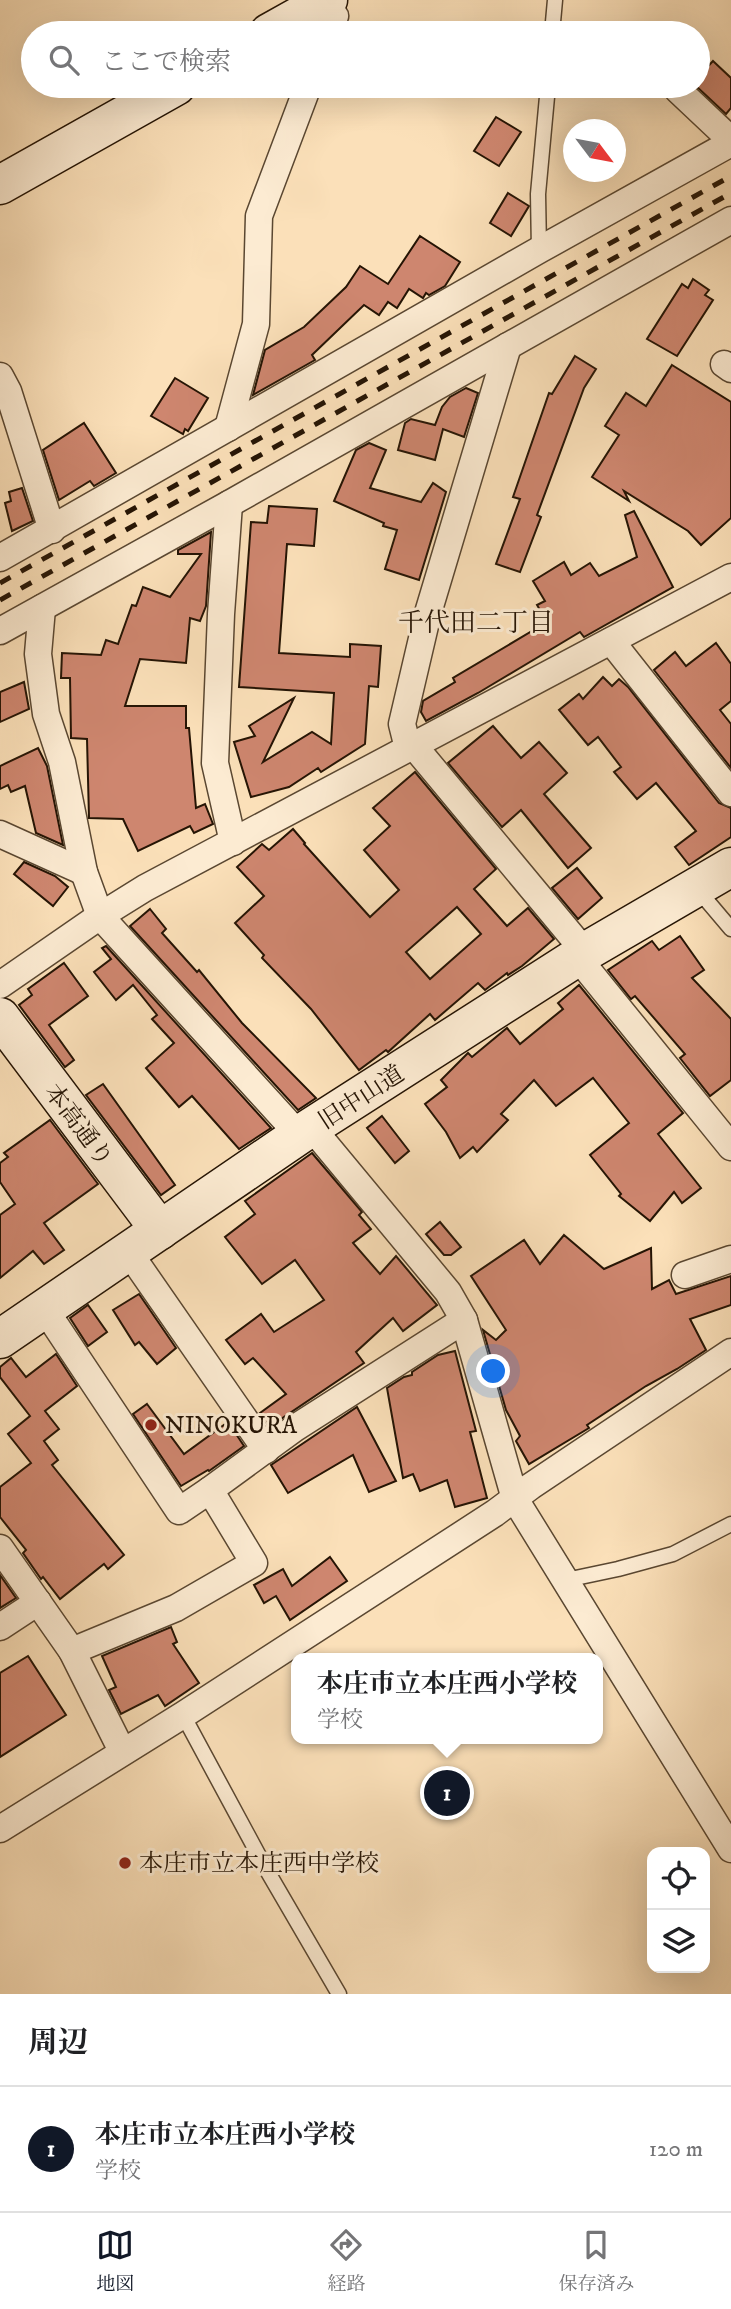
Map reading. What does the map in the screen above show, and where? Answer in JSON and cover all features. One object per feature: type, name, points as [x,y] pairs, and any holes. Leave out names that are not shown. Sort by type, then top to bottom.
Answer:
[{"type":"main road","points":[[298,21],[326,9]]},
{"type":"main road","points":[[0,185],[155,98]]},
{"type":"main road","name":"旧中山道","points":[[0,1339],[306,1132],[582,955],[731,867]]},
{"type":"main road","name":"本高通り","points":[[0,1017],[160,1230]]},
{"type":"street","points":[[228,428],[256,324],[259,216],[303,98]]},
{"type":"street","points":[[0,558],[731,141],[686,98]]},
{"type":"street","points":[[0,631],[731,220]]},
{"type":"street","points":[[508,346],[428,613],[402,724],[411,747],[582,955],[731,1147]]},
{"type":"street","points":[[0,376],[8,391],[52,530]]},
{"type":"street","points":[[229,504],[215,763],[233,842]]},
{"type":"street","points":[[0,985],[145,888],[731,577]]},
{"type":"street","points":[[42,608],[38,654],[46,714],[62,762],[84,872],[100,916],[306,1132],[448,1292],[464,1320],[515,1499],[731,1849]]},
{"type":"street","points":[[611,641],[731,793]]},
{"type":"street","points":[[0,834],[84,872]]},
{"type":"street","points":[[128,1251],[266,1450]]},
{"type":"street","points":[[685,1275],[731,1259]]},
{"type":"street","points":[[44,1308],[179,1511],[266,1450],[464,1320]]},
{"type":"street","points":[[0,1829],[122,1751],[183,1716],[515,1499],[731,1352]]},
{"type":"street","points":[[72,1651],[176,1608],[254,1563],[210,1490]]},
{"type":"street","points":[[0,1548],[72,1651],[122,1751]]},
{"type":"street","points":[[0,1627],[38,1601]]},
{"type":"lane","points":[[553,21],[555,0]]},
{"type":"lane","points":[[539,250],[538,194],[547,98]]},
{"type":"lane","points":[[695,887],[731,929]]},
{"type":"lane","points":[[566,1580],[673,1554],[731,1524]]},
{"type":"lane","points":[[183,1716],[265,1867],[339,1994]]},
{"type":"building","points":[[713,61],[731,78],[731,108],[726,114],[709,98],[710,64]]},
{"type":"building","points":[[496,117],[521,132],[499,166],[474,151]]},
{"type":"building","points":[[508,193],[529,206],[511,236],[490,223]]},
{"type":"building","points":[[420,236],[460,262],[445,286],[429,295],[426,293],[423,298],[409,289],[397,308],[388,302],[379,315],[364,305],[312,355],[315,360],[253,395],[265,350],[304,327],[346,287],[360,266],[388,284]]},
{"type":"building","points":[[693,279],[709,290],[705,295],[713,300],[677,356],[647,339],[682,284],[688,288]]},
{"type":"building","points":[[575,356],[596,369],[584,388],[537,515],[541,517],[520,572],[496,564],[520,499],[513,497],[549,393],[552,394]]},
{"type":"building","points":[[672,365],[731,402],[731,518],[701,545],[688,531],[624,491],[629,501],[592,477],[619,435],[605,426],[626,393],[646,406]]},
{"type":"building","points":[[175,378],[208,398],[188,431],[185,429],[183,434],[151,416]]},
{"type":"building","points":[[466,388],[478,393],[464,437],[443,429],[435,460],[398,450],[405,423],[411,419],[435,425],[442,407],[450,397]]},
{"type":"building","points":[[84,423],[116,473],[94,486],[90,481],[59,500],[43,450]]},
{"type":"building","points":[[369,443],[386,450],[370,488],[421,502],[433,483],[446,492],[419,580],[385,569],[397,530],[383,526],[384,523],[334,501],[356,450]]},
{"type":"building","points":[[22,488],[33,521],[12,531],[5,503],[11,501],[9,492]]},
{"type":"building","points":[[269,506],[317,509],[314,546],[287,544],[279,653],[350,657],[350,644],[381,646],[378,687],[369,686],[365,744],[321,772],[318,768],[289,787],[251,797],[234,742],[255,736],[249,726],[294,698],[263,762],[312,732],[331,744],[334,693],[239,687],[251,522],[267,523]]},
{"type":"building","points":[[634,511],[673,587],[584,637],[580,632],[426,721],[421,712],[423,701],[455,682],[453,678],[547,622],[537,605],[545,601],[533,581],[564,562],[571,575],[590,563],[599,576],[637,557],[625,515]]},
{"type":"building","points":[[211,532],[206,606],[200,621],[190,618],[186,663],[140,659],[125,706],[186,706],[186,728],[189,728],[196,808],[205,804],[213,824],[194,833],[190,826],[138,851],[123,819],[89,818],[87,739],[71,738],[70,678],[61,678],[62,653],[101,655],[106,640],[118,644],[132,605],[136,606],[143,587],[170,597],[201,554],[178,554],[178,550]]},
{"type":"building","points":[[716,643],[731,664],[731,701],[720,710],[731,724],[731,768],[654,670],[675,652],[686,666]]},
{"type":"building","points":[[603,677],[612,686],[619,679],[628,687],[719,803],[731,808],[731,837],[689,865],[675,847],[696,831],[656,783],[637,799],[614,772],[621,767],[598,737],[588,745],[559,710],[579,694],[583,699]]},
{"type":"building","points":[[24,682],[29,709],[0,722],[0,692]]},
{"type":"building","points":[[493,726],[521,758],[539,742],[567,773],[544,794],[591,848],[568,868],[521,810],[502,827],[448,763]]},
{"type":"building","points":[[38,748],[47,766],[63,845],[36,833],[25,786],[11,792],[8,785],[0,789],[0,766]]},
{"type":"building","points":[[415,772],[496,869],[474,889],[507,926],[528,908],[554,939],[522,966],[508,975],[507,973],[485,990],[478,983],[435,1020],[430,1014],[388,1052],[386,1050],[359,1070],[311,1009],[262,958],[264,955],[235,923],[264,896],[237,867],[262,844],[269,850],[293,829],[370,917],[399,890],[364,850],[390,826],[373,808]],"holes":[[[457,907],[481,934],[430,979],[406,952]]]},
{"type":"building","points":[[24,862],[55,876],[68,887],[53,906],[14,874]]},
{"type":"building","points":[[577,868],[602,898],[578,919],[552,888]]},
{"type":"building","points":[[150,909],[166,929],[162,933],[197,972],[199,970],[242,1023],[316,1098],[298,1110],[130,926]]},
{"type":"building","points":[[680,936],[704,970],[692,978],[731,1019],[731,1080],[710,1096],[680,1058],[685,1054],[635,996],[631,999],[608,970],[652,941],[659,950]]},
{"type":"building","points":[[106,946],[271,1128],[239,1149],[192,1096],[179,1107],[146,1068],[174,1043],[152,1019],[157,1015],[133,985],[116,1000],[94,972],[111,959],[102,948]]},
{"type":"building","points":[[64,963],[88,996],[49,1025],[74,1060],[65,1067],[19,1005],[32,995],[28,989]]},
{"type":"building","points":[[579,985],[683,1113],[658,1134],[701,1188],[682,1203],[674,1192],[650,1221],[619,1196],[621,1194],[590,1155],[629,1123],[593,1078],[556,1106],[534,1080],[501,1114],[508,1120],[477,1152],[473,1147],[460,1158],[446,1132],[425,1104],[447,1087],[441,1080],[468,1053],[472,1057],[507,1028],[520,1044],[563,1009],[558,1003]]},
{"type":"building","points":[[103,1084],[175,1185],[161,1195],[86,1095]]},
{"type":"building","points":[[382,1116],[409,1151],[395,1163],[367,1128]]},
{"type":"building","points":[[50,1120],[98,1184],[44,1223],[64,1250],[44,1264],[33,1251],[0,1278],[0,1215],[15,1204],[0,1182],[0,1163],[8,1157],[4,1153]]},
{"type":"building","points":[[312,1153],[362,1212],[359,1215],[371,1229],[353,1243],[380,1274],[396,1256],[437,1305],[403,1331],[393,1318],[356,1352],[364,1363],[269,1427],[260,1413],[286,1394],[253,1358],[245,1364],[226,1340],[261,1314],[274,1332],[324,1300],[295,1260],[262,1284],[225,1237],[255,1214],[245,1201]]},
{"type":"building","points":[[440,1222],[461,1247],[451,1255],[444,1255],[426,1234]]},
{"type":"building","points":[[564,1235],[604,1269],[651,1248],[652,1289],[669,1280],[676,1294],[731,1276],[731,1305],[690,1319],[706,1350],[587,1425],[589,1428],[529,1464],[516,1441],[520,1436],[506,1410],[483,1330],[496,1340],[506,1330],[471,1276],[524,1240],[540,1264]]},
{"type":"building","points":[[139,1294],[176,1348],[157,1364],[139,1342],[135,1345],[113,1310]]},
{"type":"building","points":[[88,1305],[107,1332],[88,1346],[70,1318]]},
{"type":"building","points":[[455,1351],[476,1431],[470,1432],[487,1498],[455,1507],[447,1480],[420,1491],[413,1474],[403,1478],[387,1388],[412,1375],[412,1372],[438,1355]]},
{"type":"building","points":[[56,1354],[77,1386],[45,1411],[59,1429],[44,1441],[58,1460],[52,1465],[124,1555],[108,1569],[104,1564],[60,1599],[43,1577],[41,1579],[23,1553],[26,1550],[0,1517],[0,1487],[31,1463],[8,1434],[30,1416],[0,1377],[0,1367],[11,1358],[26,1377]]},
{"type":"building","points":[[147,1404],[184,1454],[228,1422],[244,1446],[209,1471],[181,1486],[133,1414]]},
{"type":"building","points":[[357,1407],[396,1481],[369,1492],[353,1455],[288,1493],[271,1465]]},
{"type":"building","points":[[330,1557],[347,1581],[290,1620],[276,1596],[264,1603],[254,1585],[283,1569],[292,1586]]},
{"type":"building","points":[[0,1575],[16,1598],[0,1608]]},
{"type":"building","points":[[171,1627],[177,1642],[173,1644],[199,1683],[165,1706],[158,1695],[121,1714],[109,1690],[116,1687],[102,1656]]},
{"type":"building","points":[[28,1656],[66,1715],[0,1757],[0,1673]]},
{"type":"railway","points":[[0,583],[731,176]]},
{"type":"railway","points":[[0,600],[731,193]]},
{"type":"place","name":"NINOKURA","points":[[151,1425]]},
{"type":"place","name":"本庄市立本庄西小学校","points":[[447,1793]]},
{"type":"place","name":"本庄市立本庄西中学校","points":[[125,1863]]},
{"type":"district","name":"千代田二丁目","points":[[476,622]]}]
